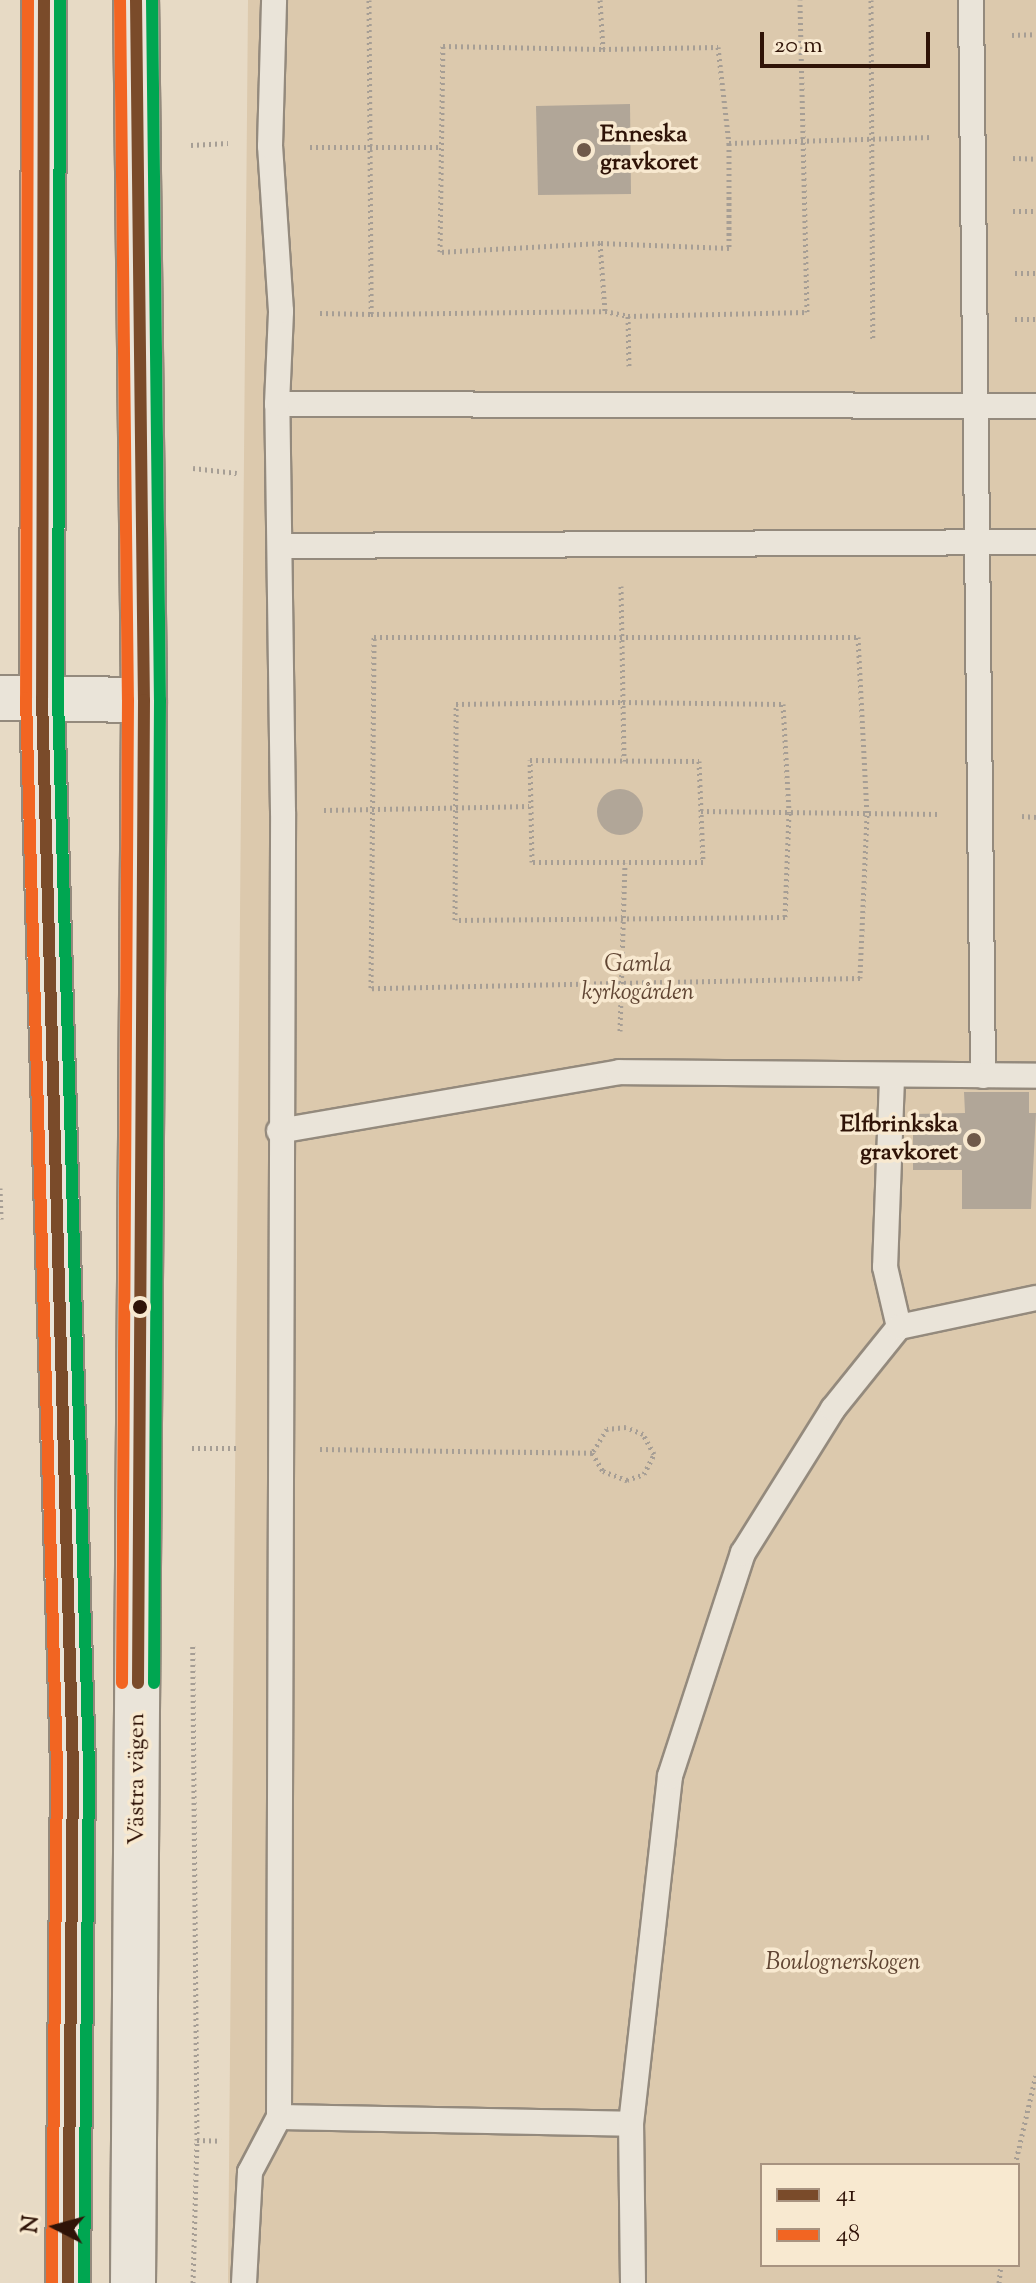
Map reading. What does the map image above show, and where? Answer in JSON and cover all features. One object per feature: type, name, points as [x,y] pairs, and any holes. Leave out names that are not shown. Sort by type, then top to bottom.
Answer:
[{"type":"main road","points":[[44,0],[21,698],[73,1770],[68,2283]]},
{"type":"main road","name":"Västra vägen","points":[[133,2283],[144,700],[136,0]]},
{"type":"main road","points":[[21,698],[144,700]]},
{"type":"lane","points":[[244,2283],[250,2172],[279,2117],[279,1131],[283,812],[277,404],[281,311],[270,146],[274,0]]},
{"type":"lane","points":[[971,0],[983,1076]]},
{"type":"lane","points":[[277,404],[1036,406]]},
{"type":"lane","points":[[280,546],[1036,542]]},
{"type":"lane","points":[[279,1131],[619,1072],[892,1078],[1036,1076]]},
{"type":"lane","points":[[892,1078],[885,1267],[899,1327]]},
{"type":"lane","points":[[633,2283],[631,2124],[670,1776],[743,1553],[833,1409],[899,1327],[1036,1298]]},
{"type":"lane","points":[[279,2117],[631,2124]]},
{"type":"path","points":[[369,0],[373,148],[371,314],[605,311],[628,316],[807,312],[800,0]]},
{"type":"path","points":[[600,0],[603,49]]},
{"type":"path","points":[[871,0],[873,339]]},
{"type":"path","points":[[443,46],[603,49],[718,47],[729,143],[729,248],[600,243],[440,252],[443,46]]},
{"type":"path","points":[[729,143],[972,136]]},
{"type":"path","points":[[190,145],[212,142]]},
{"type":"path","points":[[270,146],[441,147]]},
{"type":"path","points":[[600,243],[605,311]]},
{"type":"path","points":[[193,468],[234,473]]},
{"type":"path","points":[[622,546],[619,637],[624,761]]},
{"type":"path","points":[[374,637],[619,637],[858,637],[867,815],[860,978],[621,986],[371,988],[376,808],[374,637]]},
{"type":"path","points":[[456,704],[783,704],[789,813],[785,917],[455,920],[454,806],[456,704]]},
{"type":"path","points":[[530,760],[624,761],[699,761],[703,862],[532,862],[530,760]]},
{"type":"path","points":[[283,812],[529,806]]},
{"type":"path","points":[[701,811],[1036,817]]},
{"type":"path","points":[[619,1072],[625,863]]},
{"type":"path","points":[[626,1427],[643,1434],[654,1454],[644,1474],[627,1480],[603,1471],[592,1453],[607,1429],[626,1427]]},
{"type":"path","points":[[281,1448],[592,1453]]},
{"type":"path","points":[[1015,2163],[1036,2075]]},
{"type":"green space","name":"Gamla kyrkogården","points":[[248,0],[1036,0],[1036,2283],[228,2283]]},
{"type":"building","name":"Enneska gravkoret","points":[[630,104],[631,194],[538,195],[536,106]]},
{"type":"building","points":[[620,789],[636,796],[643,812],[636,828],[620,835],[604,828],[597,812],[604,796]]},
{"type":"building","name":"Elfbrinkska gravkoret","points":[[964,1092],[1029,1092],[1029,1113],[1036,1113],[1031,1209],[962,1209],[962,1170],[913,1170],[913,1114],[965,1113]]},
{"type":"transit line","name":"48","points":[[28,0],[26,698],[57,1770],[52,2283]]},
{"type":"transit line","name":"41","points":[[44,0],[42,698],[73,1770],[68,2283]]},
{"type":"transit line","points":[[60,0],[58,698],[89,1770],[84,2283]]},
{"type":"transit line","name":"48","points":[[120,0],[128,700],[122,1683]]},
{"type":"transit line","name":"41","points":[[136,0],[144,700],[138,1683]]},
{"type":"transit line","points":[[152,0],[160,700],[154,1683]]},
{"type":"place","name":"Enneska gravkoret","points":[[584,150]]},
{"type":"place","name":"Elfbrinkska gravkoret","points":[[974,1140]]},
{"type":"park label","name":"Boulognerskogen","points":[[843,1964]]}]
